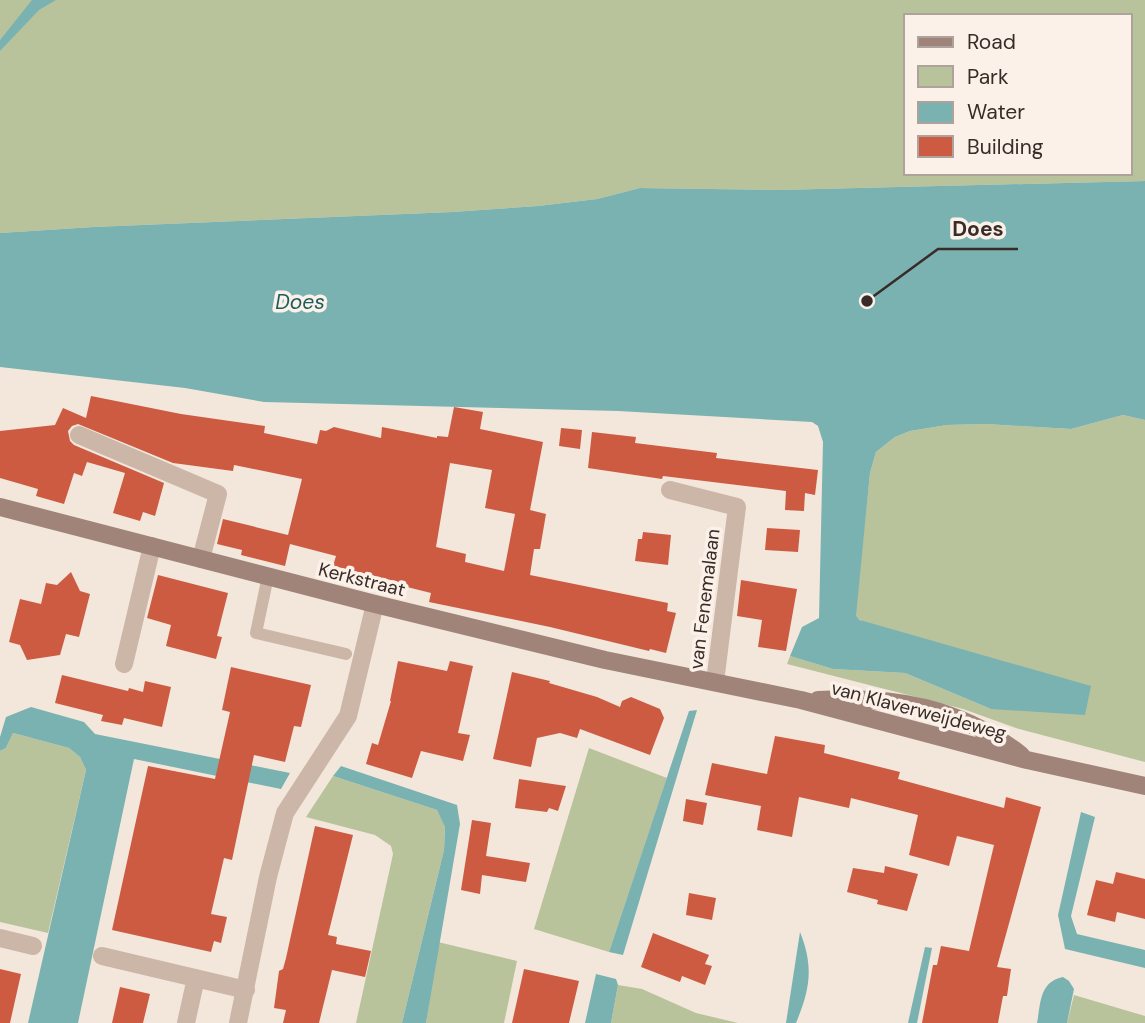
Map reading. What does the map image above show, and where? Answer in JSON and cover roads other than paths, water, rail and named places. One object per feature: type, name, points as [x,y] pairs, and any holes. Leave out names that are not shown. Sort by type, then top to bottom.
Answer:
[{"type":"street","points":[[79,435],[218,494],[201,559]]},
{"type":"street","name":"van Fenemalaan","points":[[670,490],[737,507],[715,682]]},
{"type":"street","name":"Kerkstraat","points":[[0,507],[375,604],[605,660],[715,682]]},
{"type":"street","points":[[124,664],[152,547]]},
{"type":"street","points":[[238,1023],[268,877],[285,813],[348,716],[375,604]]},
{"type":"street","name":"van Klaverweijdeweg","points":[[715,682],[802,700],[1027,760],[1145,786]]},
{"type":"street","name":"van Klaverweijdeweg","points":[[802,700],[873,699],[919,705],[985,730],[1027,760]]},
{"type":"street","points":[[0,938],[33,946]]},
{"type":"street","points":[[102,957],[246,990]]},
{"type":"street","points":[[186,1023],[196,978]]},
{"type":"lane","points":[[268,576],[256,633],[346,654]]},
{"type":"water","points":[[32,0],[56,0],[39,10],[0,51],[0,40]]},
{"type":"water","points":[[1145,181],[1145,420],[1123,415],[1071,429],[986,424],[947,425],[910,431],[895,437],[876,452],[870,473],[856,616],[860,620],[1091,686],[1085,715],[991,709],[905,673],[833,669],[790,656],[802,627],[819,618],[823,442],[818,426],[812,422],[618,411],[264,402],[185,388],[0,367],[0,233],[538,206],[597,199],[640,188],[778,190]]},
{"type":"water","points":[[31,707],[84,722],[95,734],[290,773],[281,789],[134,759],[78,1023],[28,1023],[86,770],[80,757],[69,748],[13,733],[6,748],[0,751],[0,737],[6,717]]},
{"type":"water","points":[[697,710],[623,955],[609,952],[689,711]]},
{"type":"water","points":[[341,766],[457,805],[460,824],[426,1023],[402,1023],[444,850],[445,827],[437,810],[333,776]]},
{"type":"water","points":[[1081,812],[1095,817],[1071,916],[1077,934],[1145,950],[1145,968],[1065,949],[1058,915]]},
{"type":"water","points":[[800,932],[809,967],[807,988],[796,1023],[786,1023]]},
{"type":"water","points":[[925,947],[932,948],[917,1023],[908,1023]]},
{"type":"water","points":[[596,974],[616,979],[618,985],[611,1023],[585,1023]]},
{"type":"water","points":[[1063,977],[1074,989],[1067,1023],[1037,1023],[1045,988],[1049,983]]},
{"type":"place","name":"Does","points":[[867,301]]}]
